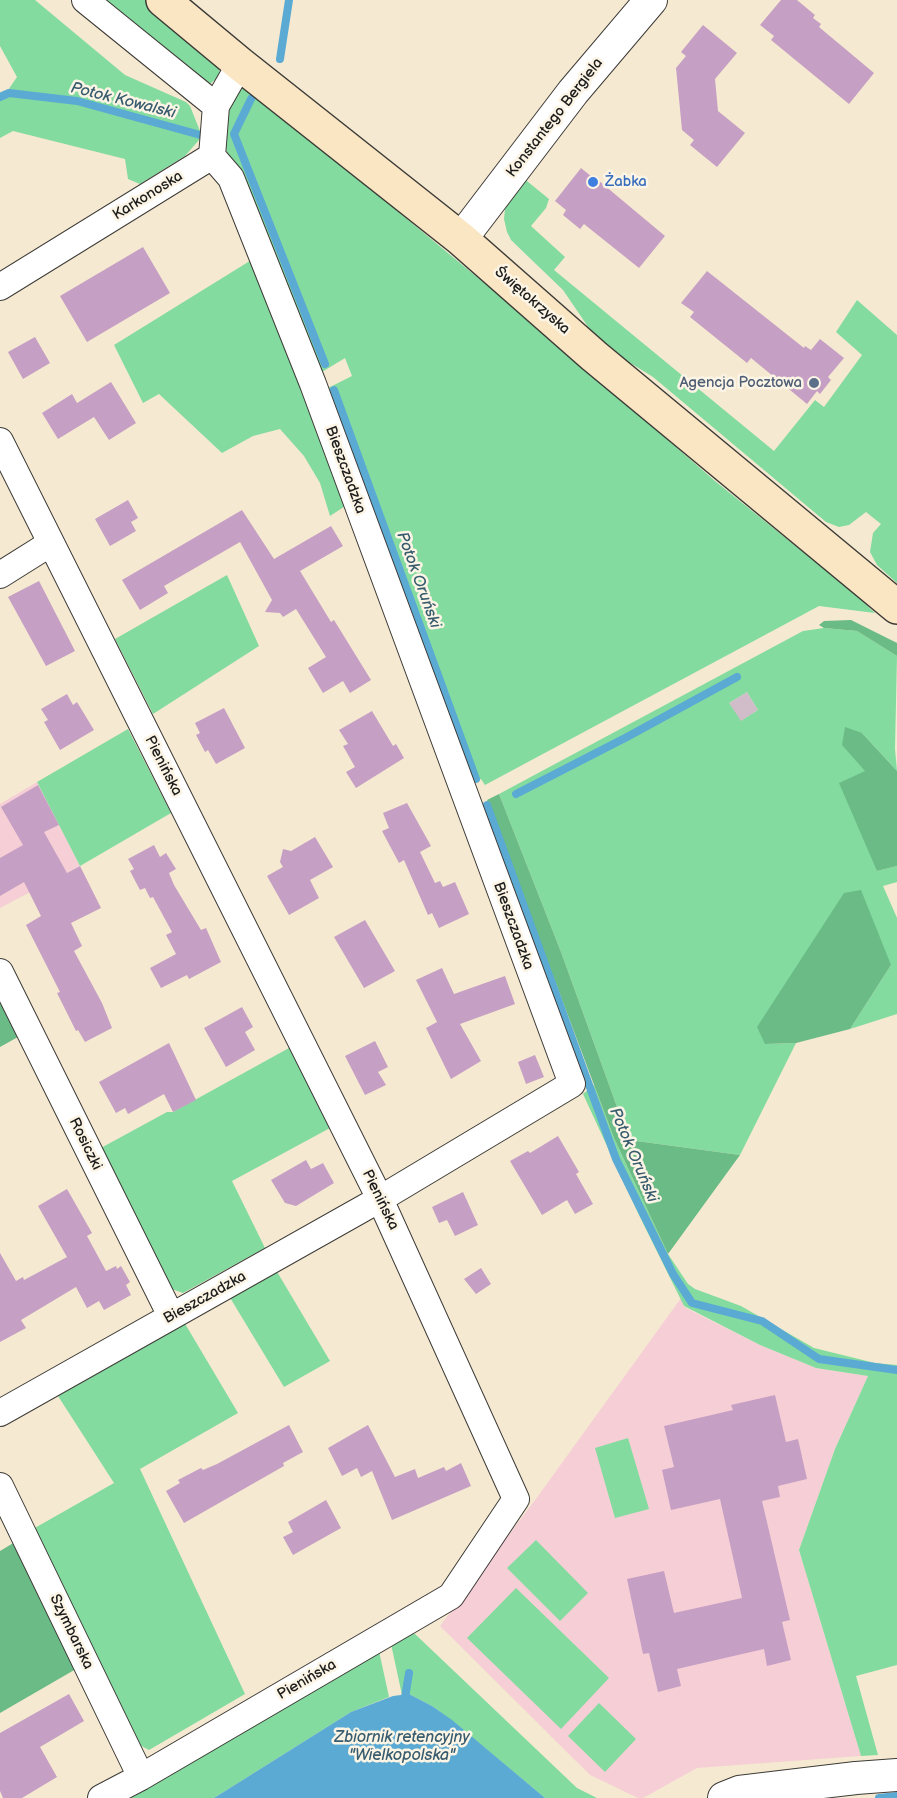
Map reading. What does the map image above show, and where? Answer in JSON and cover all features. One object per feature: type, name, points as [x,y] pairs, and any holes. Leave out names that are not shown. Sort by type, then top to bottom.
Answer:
[{"type":"main road","name":"Świętokrzyska","points":[[164,0],[240,64],[461,239],[594,356],[897,607]]},
{"type":"street","points":[[85,0],[216,106]]},
{"type":"street","name":"Konstantego Bergiela","points":[[461,239],[573,92],[651,0]]},
{"type":"street","points":[[212,156],[216,106],[240,64]]},
{"type":"street","name":"Karkonoska","points":[[0,287],[212,156]]},
{"type":"street","name":"Bieszczadzka","points":[[0,1413],[380,1199],[572,1084],[313,384],[231,178],[212,156]]},
{"type":"street","name":"Pienińska","points":[[0,441],[380,1199],[516,1499],[451,1596],[141,1777],[101,1798]]},
{"type":"street","points":[[0,575],[51,543]]},
{"type":"street","name":"Rosiczki","points":[[0,972],[171,1316]]},
{"type":"street","name":"Szymbarska","points":[[0,1486],[141,1777]]},
{"type":"street","points":[[724,1798],[740,1792],[897,1775]]},
{"type":"shaded area","points":[[747,692],[758,710],[740,722],[729,703]]},
{"type":"shaded area","points":[[37,782],[80,866],[0,908],[0,804]]},
{"type":"shaded area","points":[[681,1298],[684,1307],[760,1345],[816,1368],[868,1376],[835,1449],[799,1550],[861,1756],[697,1768],[643,1798],[638,1798],[590,1775],[440,1626],[538,1496]]},
{"type":"green space","points":[[0,0],[35,0],[125,75],[186,102],[190,106],[200,131],[199,140],[185,156],[140,184],[128,179],[125,159],[13,131],[0,138],[0,98],[4,96],[17,77],[0,46]]},
{"type":"green space","points":[[98,0],[145,0],[210,53],[220,68],[218,77],[210,84],[192,78]]},
{"type":"green space","points":[[242,87],[249,88],[548,336],[715,481],[855,594],[875,613],[819,606],[485,785],[481,779],[472,782],[328,388],[352,376],[345,358],[322,372],[233,161],[227,152],[222,133],[231,101]]},
{"type":"green space","points":[[522,177],[549,199],[546,208],[531,226],[565,257],[554,270],[774,451],[815,400],[824,407],[862,355],[836,332],[857,300],[897,335],[897,583],[877,565],[870,552],[873,533],[881,524],[866,512],[849,525],[839,527],[826,522],[653,377],[611,351],[595,337],[563,290],[511,240],[507,232],[504,219],[505,209]]},
{"type":"green space","points":[[253,259],[350,503],[330,516],[320,483],[304,456],[280,429],[253,436],[222,453],[159,394],[143,403],[114,345]]},
{"type":"green space","points":[[227,575],[259,646],[153,714],[115,639]]},
{"type":"green space","points":[[851,620],[897,643],[897,656],[857,631],[824,628],[819,625],[824,621]]},
{"type":"green space","points":[[824,628],[857,631],[897,656],[895,749],[897,771],[862,733],[843,745],[866,771],[877,871],[897,866],[897,882],[883,886],[897,918],[897,1014],[850,1029],[891,965],[766,1044],[796,1043],[740,1155],[629,1140],[561,952],[499,794],[803,631]],"holes":[[[747,692],[758,710],[741,721],[729,703]]]},
{"type":"green space","points":[[845,727],[862,733],[897,771],[897,866],[877,871],[839,783],[865,771],[842,745]]},
{"type":"green space","points":[[128,729],[171,813],[80,866],[37,782]]},
{"type":"green space","points":[[499,794],[561,952],[629,1140],[740,1155],[668,1254],[614,1138],[487,800]]},
{"type":"green space","points":[[861,890],[891,965],[850,1029],[796,1043],[765,1044],[757,1027],[844,893]]},
{"type":"green space","points":[[0,999],[18,1037],[0,1047]]},
{"type":"green space","points":[[289,1048],[330,1128],[232,1181],[265,1248],[183,1293],[166,1287],[99,1149],[167,1112],[173,1112]]},
{"type":"green space","points":[[594,1085],[614,1138],[668,1254],[688,1284],[695,1289],[741,1306],[814,1348],[875,1363],[897,1365],[897,1665],[856,1676],[878,1755],[861,1756],[799,1550],[835,1449],[868,1376],[816,1368],[760,1345],[684,1306],[583,1094]]},
{"type":"green space","points":[[276,1270],[330,1361],[284,1387],[229,1296]]},
{"type":"green space","points":[[184,1322],[238,1413],[140,1469],[245,1694],[149,1750],[136,1743],[33,1529],[114,1483],[58,1396]]},
{"type":"green space","points":[[628,1438],[649,1509],[615,1518],[595,1448]]},
{"type":"green space","points":[[536,1540],[588,1593],[560,1621],[507,1568]]},
{"type":"green space","points":[[15,1542],[76,1669],[0,1713],[0,1551]]},
{"type":"green space","points":[[516,1588],[609,1678],[561,1729],[467,1638]]},
{"type":"green space","points":[[410,1633],[415,1634],[577,1788],[597,1798],[545,1798],[432,1706],[409,1694],[402,1695],[391,1644]]},
{"type":"green space","points":[[379,1651],[389,1697],[351,1712],[214,1798],[131,1798],[129,1795]]},
{"type":"green space","points":[[599,1703],[636,1739],[605,1772],[568,1736]]},
{"type":"water","name":"Zbiornik retencyjny \"Wielkopolska\"","points":[[409,1694],[452,1720],[545,1798],[214,1798],[351,1712],[393,1696]]},
{"type":"building","points":[[781,0],[797,0],[815,15],[813,18],[821,24],[819,27],[874,73],[849,104],[771,40],[774,36],[760,25]]},
{"type":"building","points":[[703,25],[737,53],[715,79],[718,111],[745,133],[717,167],[690,145],[694,140],[682,130],[676,68],[686,56],[681,52]]},
{"type":"building","points":[[581,168],[665,236],[639,268],[584,224],[580,229],[563,215],[566,210],[555,201]]},
{"type":"building","points":[[143,247],[170,293],[87,342],[60,296]]},
{"type":"building","points":[[707,271],[804,348],[805,346],[811,350],[820,339],[844,358],[828,377],[831,380],[820,394],[817,391],[807,404],[751,358],[747,363],[690,317],[694,312],[681,303]]},
{"type":"building","points":[[35,337],[50,363],[23,379],[8,352]]},
{"type":"building","points":[[111,382],[136,423],[109,440],[94,417],[58,439],[42,413],[72,394],[77,403]]},
{"type":"building","points":[[128,500],[138,518],[131,522],[136,531],[110,546],[95,519]]},
{"type":"building","points":[[242,510],[274,559],[331,526],[343,546],[300,571],[331,622],[334,620],[371,680],[350,693],[343,681],[323,693],[308,668],[326,657],[296,609],[283,617],[280,613],[265,612],[272,600],[240,542],[164,586],[168,593],[140,610],[122,580]]},
{"type":"building","points":[[39,581],[75,651],[46,666],[8,597]]},
{"type":"building","points":[[67,694],[73,705],[77,702],[94,730],[60,750],[44,722],[48,720],[41,709]]},
{"type":"building","points":[[224,708],[245,748],[216,764],[208,750],[205,752],[196,735],[200,733],[195,723]]},
{"type":"building","points":[[372,711],[393,746],[396,744],[404,758],[356,788],[346,772],[355,767],[343,746],[348,744],[339,730]]},
{"type":"building","points":[[38,785],[59,825],[44,832],[67,873],[80,866],[101,908],[71,923],[82,946],[74,951],[102,1003],[112,1028],[85,1042],[78,1030],[76,1031],[57,993],[60,992],[26,925],[41,916],[24,882],[0,896],[0,858],[23,845],[1,807]]},
{"type":"building","points":[[407,803],[431,846],[420,852],[435,883],[440,881],[443,887],[455,882],[469,914],[439,928],[432,913],[428,915],[404,860],[399,863],[382,831],[389,828],[383,813]]},
{"type":"building","points":[[315,837],[333,867],[310,880],[319,898],[289,915],[267,876],[283,867],[280,862],[283,849],[291,851]]},
{"type":"building","points":[[154,845],[160,857],[166,853],[176,869],[169,873],[174,885],[201,930],[206,928],[221,962],[189,979],[187,975],[161,988],[150,968],[176,954],[166,935],[172,932],[153,897],[150,898],[145,888],[140,890],[130,871],[134,869],[128,859]]},
{"type":"building","points":[[365,920],[395,971],[364,988],[334,937]]},
{"type":"building","points":[[442,968],[454,994],[505,976],[515,1004],[460,1024],[481,1061],[451,1079],[426,1028],[437,1022],[416,980]]},
{"type":"building","points":[[242,1007],[253,1027],[245,1032],[255,1050],[226,1067],[204,1028]]},
{"type":"building","points":[[375,1041],[388,1067],[378,1072],[386,1085],[365,1095],[345,1056]]},
{"type":"building","points":[[169,1043],[196,1100],[173,1112],[164,1094],[128,1114],[125,1108],[116,1113],[99,1082]]},
{"type":"building","points":[[535,1055],[544,1077],[526,1084],[518,1062]]},
{"type":"building","points":[[558,1136],[579,1172],[576,1174],[593,1204],[575,1214],[567,1200],[542,1215],[510,1161],[528,1151],[530,1153]]},
{"type":"building","points":[[306,1160],[311,1169],[323,1163],[334,1183],[296,1206],[285,1203],[271,1180]]},
{"type":"building","points":[[67,1189],[92,1233],[87,1236],[106,1271],[121,1266],[130,1282],[126,1285],[131,1295],[104,1310],[99,1301],[87,1308],[76,1287],[21,1320],[26,1328],[0,1342],[0,1253],[16,1281],[23,1277],[24,1280],[67,1257],[38,1206]]},
{"type":"building","points":[[463,1192],[478,1225],[455,1236],[447,1220],[439,1223],[432,1207]]},
{"type":"building","points":[[481,1268],[491,1284],[476,1294],[464,1279]]},
{"type":"building","points":[[775,1395],[786,1442],[798,1439],[807,1479],[778,1486],[780,1497],[762,1501],[790,1620],[782,1622],[791,1660],[767,1666],[764,1649],[677,1669],[681,1686],[658,1692],[649,1653],[643,1654],[627,1579],[664,1571],[674,1613],[742,1598],[720,1499],[671,1510],[662,1470],[674,1467],[664,1426],[733,1410],[731,1405]]},
{"type":"building","points":[[289,1425],[303,1452],[283,1463],[284,1466],[184,1523],[166,1491],[180,1483],[178,1480],[201,1468],[203,1470],[217,1464]]},
{"type":"building","points":[[368,1425],[395,1477],[415,1469],[418,1478],[444,1467],[446,1471],[461,1463],[471,1486],[392,1520],[372,1471],[361,1477],[357,1468],[342,1476],[328,1448]]},
{"type":"building","points":[[326,1500],[341,1528],[293,1555],[283,1537],[293,1532],[288,1522]]},
{"type":"building","points":[[69,1694],[84,1721],[40,1747],[57,1777],[22,1798],[3,1798],[0,1791],[0,1733]]},
{"type":"waterway","name":"Potok Oruński","points":[[280,59],[289,0]]},
{"type":"waterway","name":"Potok Kowalski","points":[[0,97],[9,93],[77,101],[204,136]]},
{"type":"waterway","name":"Potok Oruński","points":[[251,99],[234,134],[325,364]]},
{"type":"waterway","name":"Potok Oruński","points":[[334,390],[476,779]]},
{"type":"waterway","points":[[516,794],[737,677]]},
{"type":"waterway","name":"Potok Oruński","points":[[487,805],[616,1159],[673,1274],[692,1303],[762,1321],[819,1359],[897,1370]]},
{"type":"waterway","points":[[404,1704],[409,1673]]},
{"type":"waterway","points":[[879,1798],[897,1796]]},
{"type":"place","name":"Żabka","points":[[593,182]]},
{"type":"place","name":"Agencja Pocztowa","points":[[814,383]]}]
